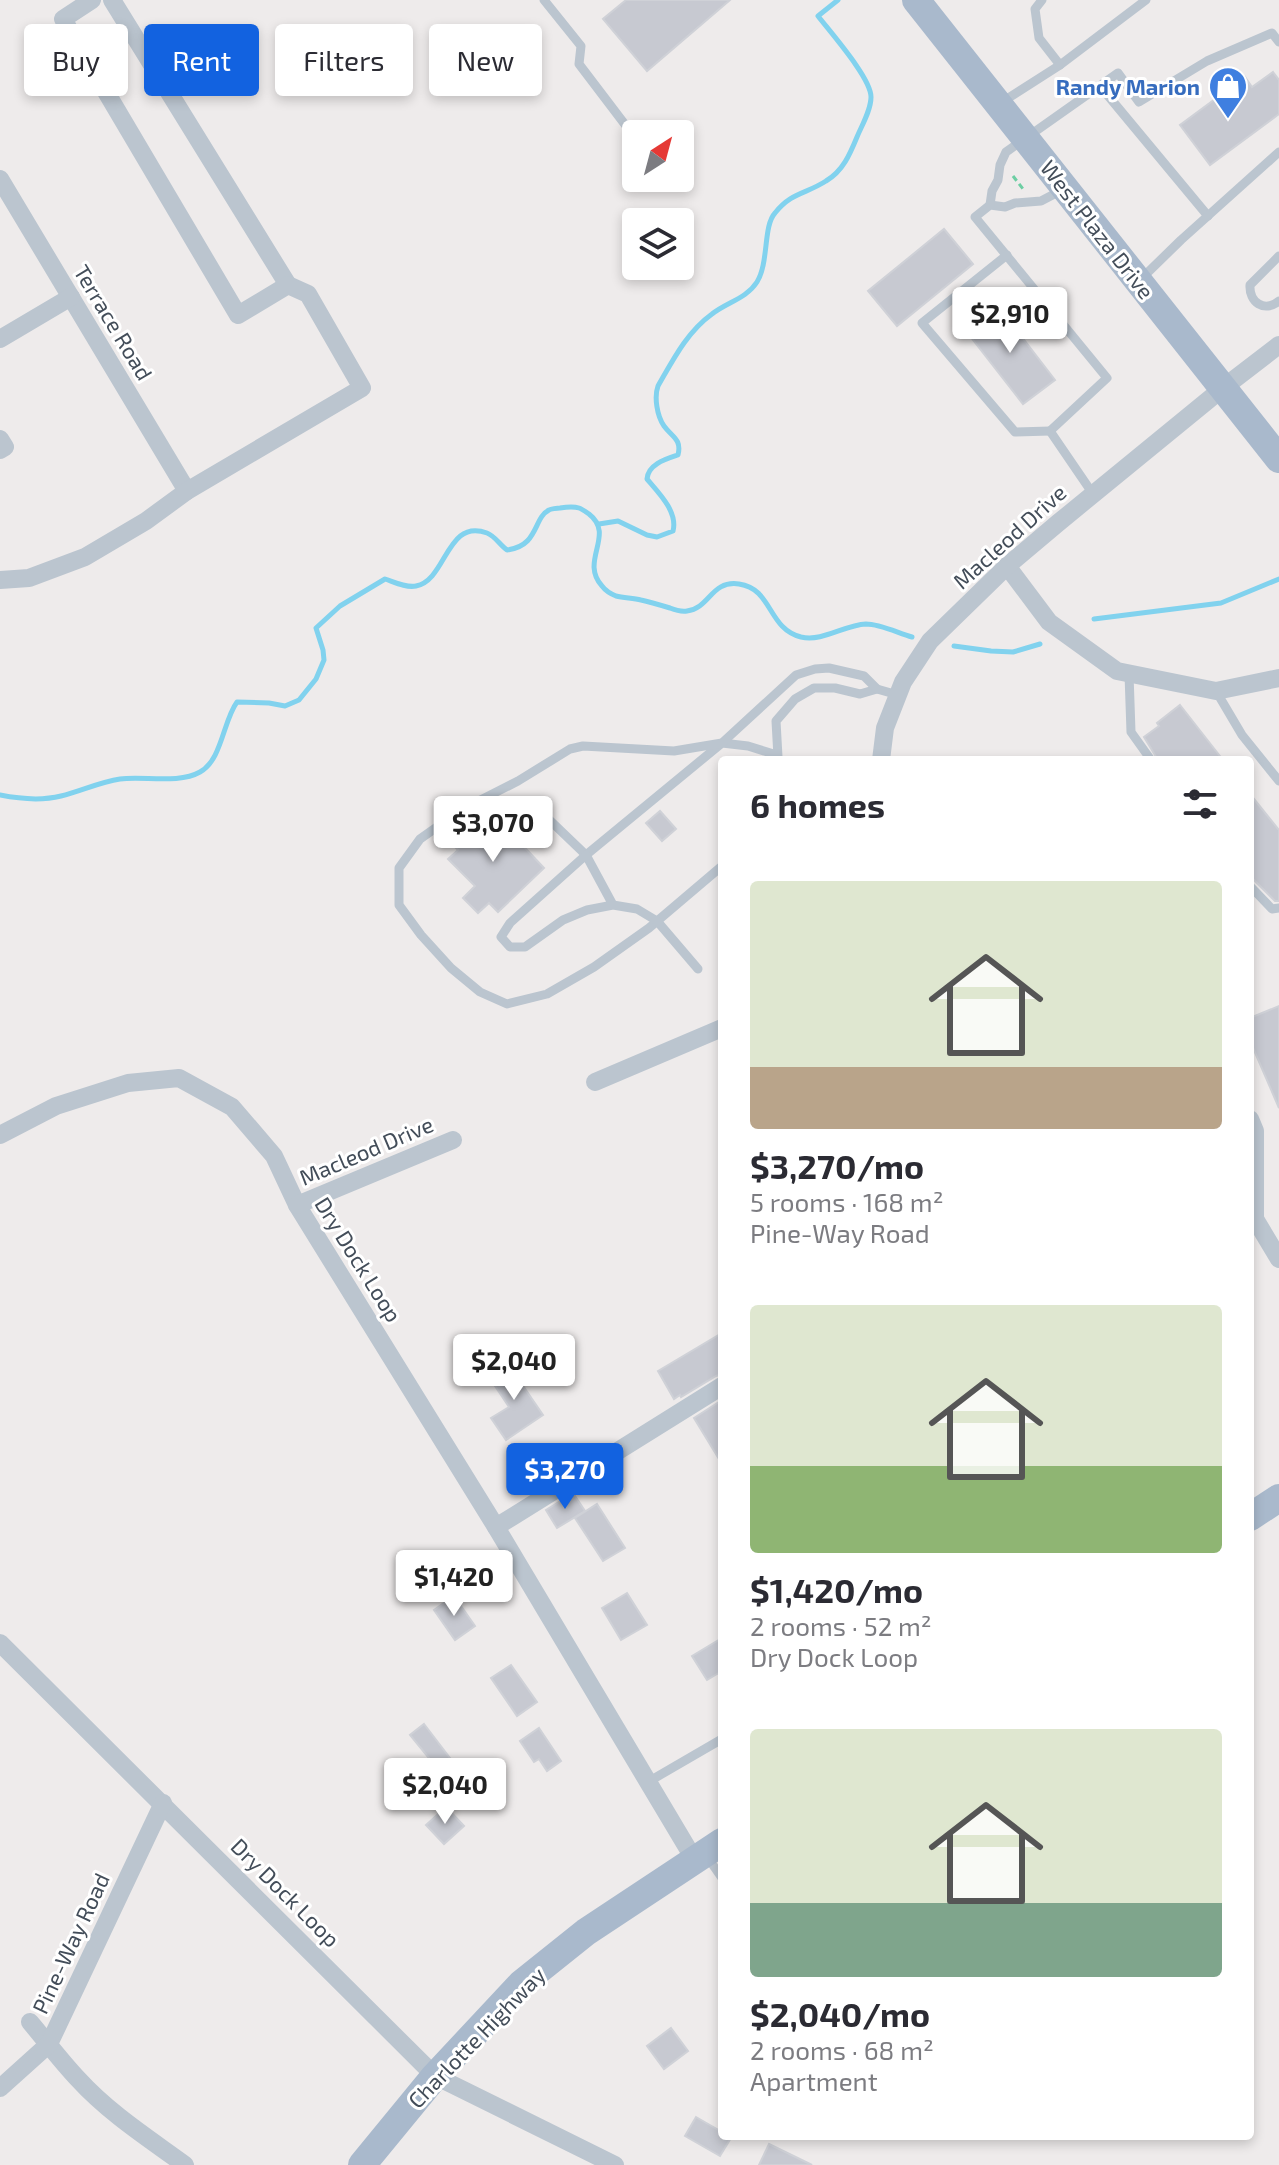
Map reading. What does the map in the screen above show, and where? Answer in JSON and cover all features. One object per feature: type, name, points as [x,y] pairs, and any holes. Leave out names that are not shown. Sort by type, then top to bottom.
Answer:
[{"type":"main road","name":"West Plaza Drive","points":[[926,4],[999,104],[1279,459]]},
{"type":"main road","points":[[1254,1514],[1279,1498]]},
{"type":"main road","name":"Charlotte Highway","points":[[362,2165],[435,2076],[521,1984],[586,1932],[707,1851]]},
{"type":"street","points":[[92,0],[63,19],[238,315],[288,285]]},
{"type":"street","points":[[0,580],[29,578],[85,557],[146,521],[187,491],[362,388],[308,294],[288,285],[112,0]]},
{"type":"street","name":"Terrace Road","points":[[0,179],[187,491]]},
{"type":"street","points":[[0,339],[71,297]]},
{"type":"street","name":"Macleod Drive","points":[[882,756],[885,728],[903,682],[930,641],[1007,566],[1279,345]]},
{"type":"street","points":[[0,439],[5,447],[0,450]]},
{"type":"street","points":[[1007,566],[1049,622],[1117,671],[1216,691],[1276,683]]},
{"type":"street","points":[[595,1082],[718,1030]]},
{"type":"street","name":"Dry Dock Loop","points":[[0,1135],[56,1106],[128,1083],[179,1078],[232,1107],[274,1156],[297,1205],[496,1527],[648,1782],[707,1851]]},
{"type":"street","points":[[1254,1129],[1255,1219],[1279,1259]]},
{"type":"street","name":"Macleod Drive","points":[[297,1205],[453,1140]]},
{"type":"street","points":[[496,1527],[718,1388]]},
{"type":"street","name":"Dry Dock Loop","points":[[0,1643],[435,2076],[615,2165]]},
{"type":"street","name":"Pine-Way Road","points":[[0,2088],[49,2044],[163,1803]]},
{"type":"street","points":[[30,2022],[97,2097],[185,2165]]},
{"type":"lane","points":[[544,0],[581,46],[579,64],[622,121]]},
{"type":"lane","points":[[1042,0],[1035,9],[1039,38],[1060,65]]},
{"type":"lane","points":[[999,104],[1060,65],[1146,0]]},
{"type":"lane","points":[[1007,255],[922,323],[1015,432],[1050,431],[1107,378],[1007,255],[975,217],[990,205],[1006,152],[1118,73],[1139,102],[1207,61],[1272,33],[1279,42]]},
{"type":"lane","points":[[1100,86],[1208,216]]},
{"type":"lane","points":[[1139,282],[1279,152]]},
{"type":"lane","points":[[990,205],[1005,207],[1041,201],[1066,189]]},
{"type":"lane","points":[[1279,256],[1250,285],[1249,290],[1254,301],[1261,306],[1273,306],[1279,301]]},
{"type":"lane","points":[[1050,431],[1093,494]]},
{"type":"lane","points":[[698,969],[657,921],[637,909],[613,905],[587,910],[563,920],[525,947],[510,947],[501,937],[510,923],[586,855],[722,743],[796,675],[829,668],[864,676],[877,689],[898,695]]},
{"type":"lane","points":[[1129,674],[1131,732],[1148,756]]},
{"type":"lane","points":[[778,756],[776,721],[795,699],[814,688],[835,688],[860,694],[877,689]]},
{"type":"lane","points":[[1216,691],[1242,735],[1279,781]]},
{"type":"lane","points":[[718,869],[657,921],[594,967],[547,994],[507,1004],[480,992],[451,968],[399,905],[399,868],[420,839],[461,810],[518,781],[570,749],[583,746],[674,751],[722,743],[748,746],[773,756]]},
{"type":"lane","points":[[537,808],[586,855],[613,905]]},
{"type":"lane","points":[[1254,890],[1272,909],[1279,908]]},
{"type":"lane","points":[[648,1782],[718,1741]]},
{"type":"lane","points":[[707,1851],[718,1871]]},
{"type":"path","points":[[1008,170],[1026,193]]},
{"type":"building","points":[[626,0],[730,0],[647,71],[603,19]]},
{"type":"building","points":[[1273,72],[1279,80],[1279,114],[1210,165],[1180,125],[1245,77],[1252,87]]},
{"type":"building","points":[[944,229],[973,264],[897,326],[868,291]]},
{"type":"building","points":[[998,306],[1055,380],[1023,404],[966,331]]},
{"type":"building","points":[[1180,705],[1220,756],[1156,756],[1144,737],[1159,726],[1157,723]]},
{"type":"building","points":[[1254,799],[1279,830],[1279,901],[1275,901],[1254,880]]},
{"type":"building","points":[[660,811],[676,829],[662,841],[646,823]]},
{"type":"building","points":[[480,815],[489,824],[496,817],[544,868],[498,912],[489,903],[478,913],[463,898],[475,886],[448,859],[458,850],[451,843]]},
{"type":"building","points":[[1279,1006],[1279,1108],[1254,1050],[1254,1016]]},
{"type":"building","points":[[718,1335],[718,1375],[674,1399],[658,1371]]},
{"type":"building","points":[[514,1360],[523,1373],[517,1377],[543,1415],[506,1440],[491,1418],[509,1407],[489,1377]]},
{"type":"building","points":[[718,1403],[718,1457],[694,1418]]},
{"type":"building","points":[[573,1493],[585,1511],[557,1528],[546,1510]]},
{"type":"building","points":[[597,1504],[625,1548],[603,1561],[575,1518]]},
{"type":"building","points":[[627,1593],[647,1625],[621,1640],[602,1608]]},
{"type":"building","points":[[454,1596],[475,1626],[455,1640],[434,1610]]},
{"type":"building","points":[[718,1640],[718,1673],[707,1680],[692,1656]]},
{"type":"building","points":[[511,1665],[537,1702],[517,1716],[491,1678]]},
{"type":"building","points":[[424,1724],[463,1775],[471,1768],[479,1780],[455,1797],[410,1735]]},
{"type":"building","points":[[539,1728],[561,1761],[547,1771],[539,1759],[534,1762],[520,1741]]},
{"type":"building","points":[[446,1807],[464,1826],[444,1844],[426,1825]]},
{"type":"building","points":[[671,2028],[688,2051],[664,2069],[647,2046]]},
{"type":"building","points":[[696,2117],[718,2130],[718,2140],[730,2140],[720,2156],[685,2136]]},
{"type":"building","points":[[769,2144],[812,2165],[759,2165]]},
{"type":"waterway","points":[[599,524],[618,521],[657,537],[673,531],[670,510],[647,479],[654,466],[678,455],[679,450],[660,417],[656,401],[658,386],[695,329],[757,282],[775,213],[793,197],[832,177],[852,150],[871,97],[858,68],[818,16],[838,0]]},
{"type":"waterway","points":[[0,795],[46,799],[120,779],[172,779],[200,772],[218,750],[237,702],[285,706],[299,700],[316,679],[324,660],[316,628],[340,606],[385,579],[408,586],[426,581],[463,534],[473,531],[487,533],[507,550],[517,547],[530,538],[544,514],[554,509],[579,508],[596,522],[599,531],[594,567],[596,577],[605,589],[616,596],[685,611],[701,605],[722,586],[739,584],[758,593],[782,626],[801,637],[817,637],[866,624],[912,637]]},
{"type":"waterway","points":[[1094,619],[1221,603],[1279,579]]},
{"type":"waterway","points":[[954,646],[1013,652],[1040,644]]},
{"type":"place","name":"Randy Marion","points":[[1228,120]]}]
